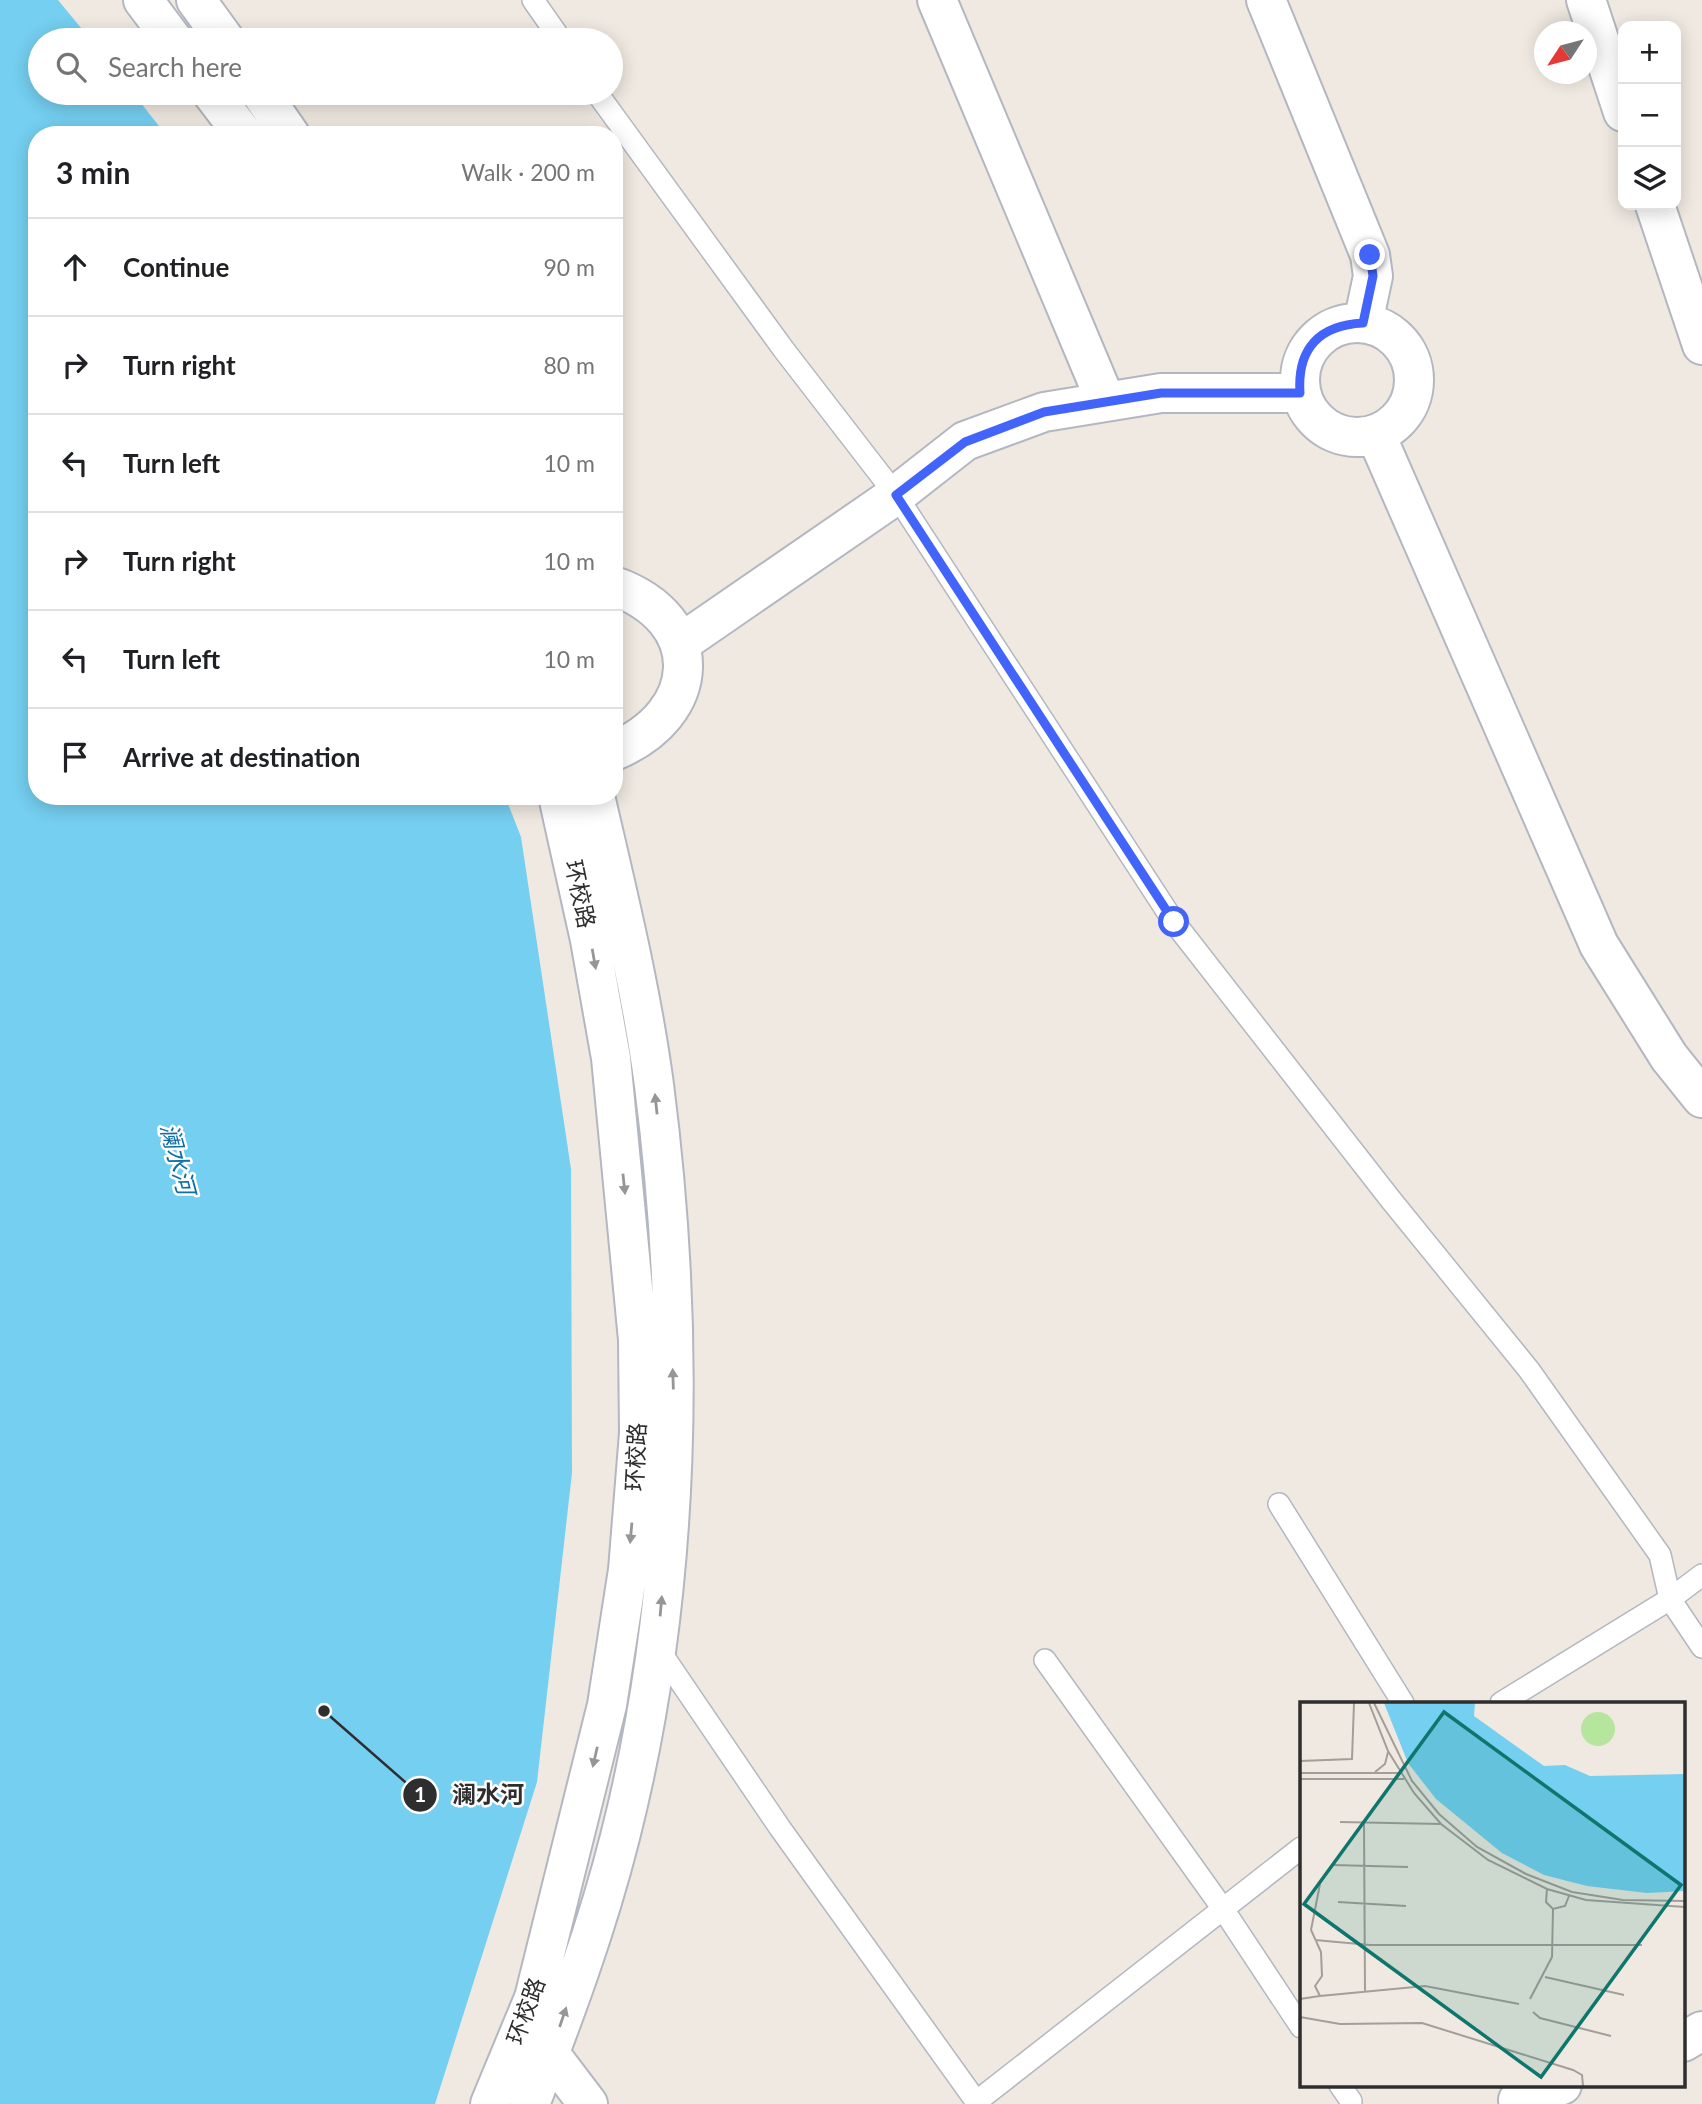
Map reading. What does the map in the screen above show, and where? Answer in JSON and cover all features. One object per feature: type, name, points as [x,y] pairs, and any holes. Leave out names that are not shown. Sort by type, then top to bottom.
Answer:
[{"type":"street","points":[[143,0],[164,28]]},
{"type":"street","points":[[196,0],[216,28]]},
{"type":"street","points":[[937,0],[1106,402]]},
{"type":"street","points":[[1266,0],[1370,255],[1373,276],[1363,323]]},
{"type":"street","points":[[1586,0],[1618,96]]},
{"type":"street","points":[[221,105],[237,126]]},
{"type":"street","points":[[269,105],[284,126]]},
{"type":"street","points":[[1657,210],[1702,345]]},
{"type":"street","points":[[1363,323],[1382,328],[1398,340],[1409,355],[1415,374],[1413,394],[1406,412],[1393,426],[1376,435],[1357,438],[1338,435],[1320,426],[1307,411],[1300,393],[1299,374],[1304,357],[1314,341],[1328,330],[1345,324],[1363,323]]},
{"type":"street","points":[[681,643],[896,495],[965,442],[1044,412],[1161,393],[1300,393]]},
{"type":"street","points":[[1376,435],[1599,945],[1663,1047],[1702,1098]]},
{"type":"street","points":[[623,590],[653,605],[681,643],[685,664],[679,696],[672,709],[633,744],[623,748]]},
{"type":"street","name":"环校路","points":[[490,2104],[534,1998],[607,1704],[628,1570],[639,1433],[638,1340],[611,1058],[590,940],[560,805]]},
{"type":"street","name":"环校路","points":[[535,2101],[593,1932],[620,1837],[657,1647],[670,1515],[673,1421],[668,1226],[653,1082],[618,896],[597,805]]},
{"type":"street","points":[[1684,2041],[1702,2031]]},
{"type":"street","points":[[550,2054],[588,2104]]},
{"type":"street","points":[[1518,2100],[1559,2086]]},
{"type":"lane","points":[[533,0],[553,28]]},
{"type":"lane","points":[[606,105],[621,126]]},
{"type":"lane","points":[[623,129],[784,350],[896,495],[1174,922],[1529,1370],[1660,1555],[1670,1599],[1702,1647]]},
{"type":"lane","points":[[1279,1504],[1402,1702]]},
{"type":"lane","points":[[1504,1702],[1670,1599],[1702,1575]]},
{"type":"lane","points":[[657,1647],[780,1828],[977,2103],[1300,1849]]},
{"type":"lane","points":[[1045,1660],[1223,1909],[1300,2024]]},
{"type":"water","points":[[0,0],[58,0],[81,28],[28,28],[28,105],[142,105],[159,126],[28,126],[28,805],[509,805],[521,837],[571,1169],[572,1473],[537,1782],[435,2104],[0,2104]]},
{"type":"place","name":"澜水河","points":[[324,1711]]},
{"type":"route","points":[[1174,922],[896,495],[965,442],[1044,412],[1161,393],[1300,393],[1299,374],[1304,357],[1314,341],[1328,330],[1345,324],[1363,323],[1373,276],[1370,255]]}]
